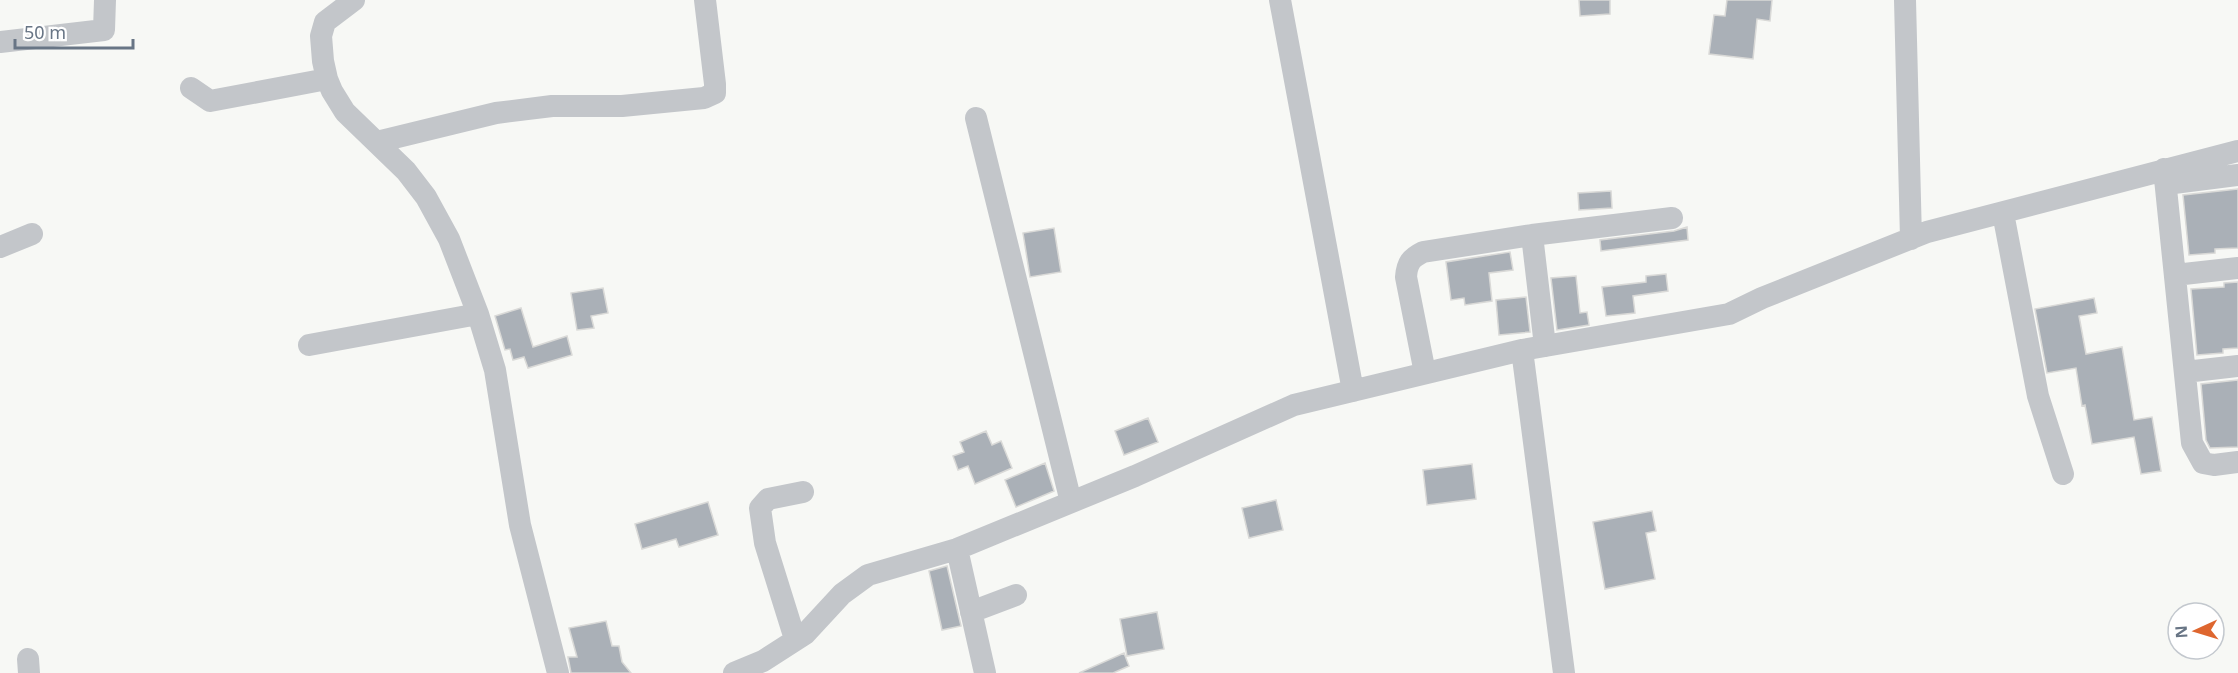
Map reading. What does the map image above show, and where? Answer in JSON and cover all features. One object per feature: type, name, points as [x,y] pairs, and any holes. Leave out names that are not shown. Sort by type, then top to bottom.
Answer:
[{"type":"street","points":[[0,42],[104,30],[105,0]]},
{"type":"street","points":[[354,0],[325,22],[321,36],[327,78],[345,112],[406,171],[426,197],[449,239],[478,314],[495,370],[520,525],[558,673]]},
{"type":"street","points":[[377,142],[496,113],[518,110],[552,106],[622,106],[704,98],[715,93],[705,0]]},
{"type":"street","points":[[1280,0],[1353,391]]},
{"type":"street","points":[[1905,0],[1911,239]]},
{"type":"street","points":[[190,88],[210,101],[327,78]]},
{"type":"street","points":[[976,117],[1071,502]]},
{"type":"street","points":[[734,673],[763,661],[805,634],[842,594],[868,575],[957,549],[1135,476],[1294,405],[1522,350],[1729,314],[1762,298],[1927,232],[2165,177],[2238,151]]},
{"type":"street","points":[[2165,177],[2238,175]]},
{"type":"street","points":[[2165,177],[2192,442],[2203,463],[2214,465],[2238,462]]},
{"type":"street","points":[[2002,213],[2038,396],[2064,474]]},
{"type":"street","points":[[1425,373],[1406,277],[1407,265],[1413,257],[1423,252],[1532,235],[1672,218]]},
{"type":"street","points":[[0,247],[32,234]]},
{"type":"street","points":[[1532,235],[1545,346]]},
{"type":"street","points":[[2175,275],[2238,268]]},
{"type":"street","points":[[309,345],[478,314]]},
{"type":"street","points":[[1522,350],[1564,673]]},
{"type":"street","points":[[2184,372],[2238,366]]},
{"type":"street","points":[[795,639],[765,543],[759,508],[768,499],[803,492]]},
{"type":"street","points":[[957,549],[985,673]]},
{"type":"street","points":[[971,612],[1016,595]]},
{"type":"building","points":[[1579,0],[1610,0],[1610,14],[1580,16]]},
{"type":"building","points":[[1727,0],[1772,0],[1770,21],[1757,19],[1753,59],[1709,54],[1714,15],[1725,16]]},
{"type":"building","points":[[2238,189],[2238,248],[2215,249],[2215,253],[2189,255],[2183,195]]},
{"type":"building","points":[[1611,191],[1612,208],[1579,210],[1578,193]]},
{"type":"building","points":[[1687,227],[1688,240],[1601,251],[1600,240],[1674,231]]},
{"type":"building","points":[[1054,228],[1061,272],[1030,277],[1023,233]]},
{"type":"building","points":[[1510,252],[1513,270],[1489,273],[1492,301],[1465,305],[1464,298],[1451,300],[1446,262]]},
{"type":"building","points":[[1666,274],[1668,291],[1633,296],[1635,313],[1606,316],[1602,287],[1646,282],[1646,276]]},
{"type":"building","points":[[1576,276],[1580,313],[1587,312],[1589,325],[1557,330],[1551,278]]},
{"type":"building","points":[[2238,282],[2238,348],[2223,349],[2223,353],[2197,355],[2191,289],[2224,287],[2224,283]]},
{"type":"building","points":[[603,288],[608,313],[591,316],[594,328],[577,330],[571,293]]},
{"type":"building","points":[[1526,297],[1530,332],[1499,335],[1496,300]]},
{"type":"building","points":[[2094,298],[2097,313],[2079,316],[2086,354],[2122,347],[2134,420],[2152,417],[2161,471],[2141,474],[2134,437],[2092,444],[2085,405],[2082,406],[2076,368],[2047,373],[2035,309]]},
{"type":"building","points":[[521,308],[533,347],[567,336],[572,355],[528,368],[524,357],[513,360],[510,349],[505,350],[495,316]]},
{"type":"building","points":[[2238,380],[2238,447],[2210,448],[2206,440],[2201,384]]},
{"type":"building","points":[[1148,418],[1158,442],[1124,455],[1115,431]]},
{"type":"building","points":[[986,431],[992,445],[1001,441],[1012,468],[975,484],[968,466],[958,470],[953,456],[964,452],[960,442]]},
{"type":"building","points":[[1045,463],[1054,491],[1016,507],[1005,480]]},
{"type":"building","points":[[1472,464],[1476,499],[1427,505],[1423,470]]},
{"type":"building","points":[[1276,500],[1283,530],[1249,538],[1242,508]]},
{"type":"building","points":[[708,502],[718,535],[679,547],[676,539],[642,549],[635,524]]},
{"type":"building","points":[[1652,511],[1656,531],[1646,533],[1655,579],[1605,589],[1593,522]]},
{"type":"building","points":[[947,566],[961,626],[942,630],[929,571]]},
{"type":"building","points":[[1157,612],[1164,649],[1127,656],[1120,619]]},
{"type":"building","points":[[606,621],[612,646],[619,646],[622,662],[631,673],[571,673],[568,657],[577,657],[569,628]]},
{"type":"building","points":[[1124,653],[1129,666],[1113,673],[1079,673]]}]
